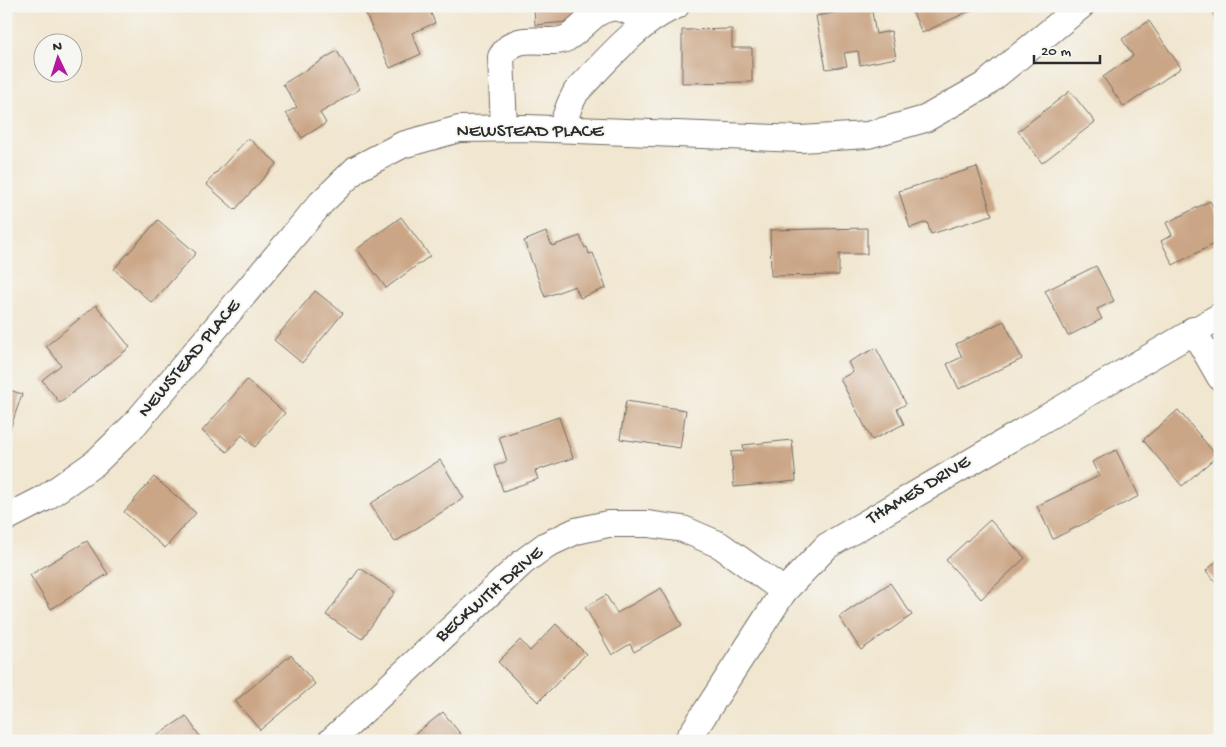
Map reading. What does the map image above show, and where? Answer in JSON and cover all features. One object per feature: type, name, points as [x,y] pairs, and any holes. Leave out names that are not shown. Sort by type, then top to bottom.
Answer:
[{"type":"street","points":[[562,129],[576,92],[645,23],[676,6]]},
{"type":"street","name":"NEWSTEAD PLACE","points":[[6,518],[45,498],[88,468],[134,425],[321,203],[356,169],[402,145],[459,129],[562,129],[801,139],[868,134],[925,119],[982,86],[1081,6]]},
{"type":"street","points":[[504,128],[501,57],[505,49],[517,43],[533,40],[560,40],[568,38],[596,15],[610,8],[619,7],[628,10],[645,23]]},
{"type":"street","name":"THAMES DRIVE","points":[[687,741],[784,591],[827,546],[1193,330],[1220,316]]},
{"type":"street","points":[[1193,330],[1220,377]]},
{"type":"street","name":"BECKWITH DRIVE","points":[[331,741],[523,562],[546,545],[576,531],[608,524],[648,524],[683,529],[720,544],[784,591]]},
{"type":"building","points":[[372,6],[428,6],[435,23],[412,33],[421,54],[390,68],[364,10]]},
{"type":"building","points":[[534,6],[575,6],[576,21],[535,25]]},
{"type":"building","points":[[871,6],[876,34],[891,31],[896,58],[860,65],[858,51],[844,53],[847,66],[826,69],[816,16]]},
{"type":"building","points":[[910,6],[980,6],[922,33]]},
{"type":"building","points":[[1210,6],[1220,6],[1220,28]]},
{"type":"building","points":[[1149,21],[1181,68],[1124,107],[1103,77],[1133,56],[1122,39]]},
{"type":"building","points":[[732,29],[732,48],[752,48],[752,82],[682,83],[682,30]]},
{"type":"building","points":[[337,51],[360,89],[320,113],[326,123],[302,138],[286,113],[297,107],[283,84]]},
{"type":"building","points":[[1070,91],[1095,122],[1042,163],[1018,131]]},
{"type":"building","points":[[248,138],[277,163],[235,210],[206,184]]},
{"type":"building","points":[[977,167],[992,215],[931,234],[927,222],[910,228],[899,191]]},
{"type":"building","points":[[1210,201],[1220,220],[1220,241],[1173,265],[1161,241],[1172,235],[1166,223]]},
{"type":"building","points":[[401,217],[430,256],[386,288],[357,249]]},
{"type":"building","points":[[158,220],[196,253],[152,303],[114,269]]},
{"type":"building","points":[[867,228],[867,254],[839,254],[839,275],[771,276],[770,230]]},
{"type":"building","points":[[546,232],[552,246],[580,236],[589,254],[593,253],[606,288],[580,298],[575,286],[545,297],[524,241]]},
{"type":"building","points":[[1096,266],[1114,301],[1097,309],[1102,319],[1068,336],[1045,291]]},
{"type":"building","points":[[315,291],[343,313],[302,363],[274,340]]},
{"type":"building","points":[[96,305],[130,347],[60,403],[42,380],[61,365],[46,346]]},
{"type":"building","points":[[1004,321],[1022,359],[959,389],[947,364],[962,357],[956,344]]},
{"type":"building","points":[[876,348],[906,404],[897,409],[904,424],[872,440],[840,379],[853,372],[848,362]]},
{"type":"building","points":[[247,380],[285,413],[255,447],[242,435],[227,452],[202,431]]},
{"type":"building","points":[[6,389],[22,394],[7,438],[6,438]]},
{"type":"building","points":[[626,401],[686,410],[680,448],[620,439]]},
{"type":"building","points":[[1178,410],[1217,456],[1182,486],[1143,440]]},
{"type":"building","points":[[559,417],[573,458],[535,471],[538,479],[503,491],[495,466],[507,461],[499,437]]},
{"type":"building","points":[[792,440],[796,481],[734,487],[731,452],[744,451],[743,445]]},
{"type":"building","points":[[1116,450],[1139,496],[1053,539],[1037,506],[1099,476],[1092,462]]},
{"type":"building","points":[[440,460],[464,498],[395,542],[370,504]]},
{"type":"building","points":[[154,477],[196,513],[165,548],[124,512]]},
{"type":"building","points":[[990,520],[1025,558],[981,599],[946,560]]},
{"type":"building","points":[[87,541],[108,574],[51,609],[30,575]]},
{"type":"building","points":[[1220,558],[1220,586],[1206,571]]},
{"type":"building","points":[[360,568],[395,592],[362,639],[326,615]]},
{"type":"building","points":[[890,583],[912,615],[861,650],[839,617]]},
{"type":"building","points":[[661,588],[682,625],[634,652],[630,644],[612,655],[585,607],[606,595],[617,613]]},
{"type":"building","points":[[556,624],[586,654],[538,702],[498,662],[520,640],[530,651]]},
{"type":"building","points":[[291,655],[315,684],[260,730],[235,701]]},
{"type":"building","points":[[443,712],[466,741],[406,741]]},
{"type":"building","points":[[186,716],[203,741],[149,741]]}]
